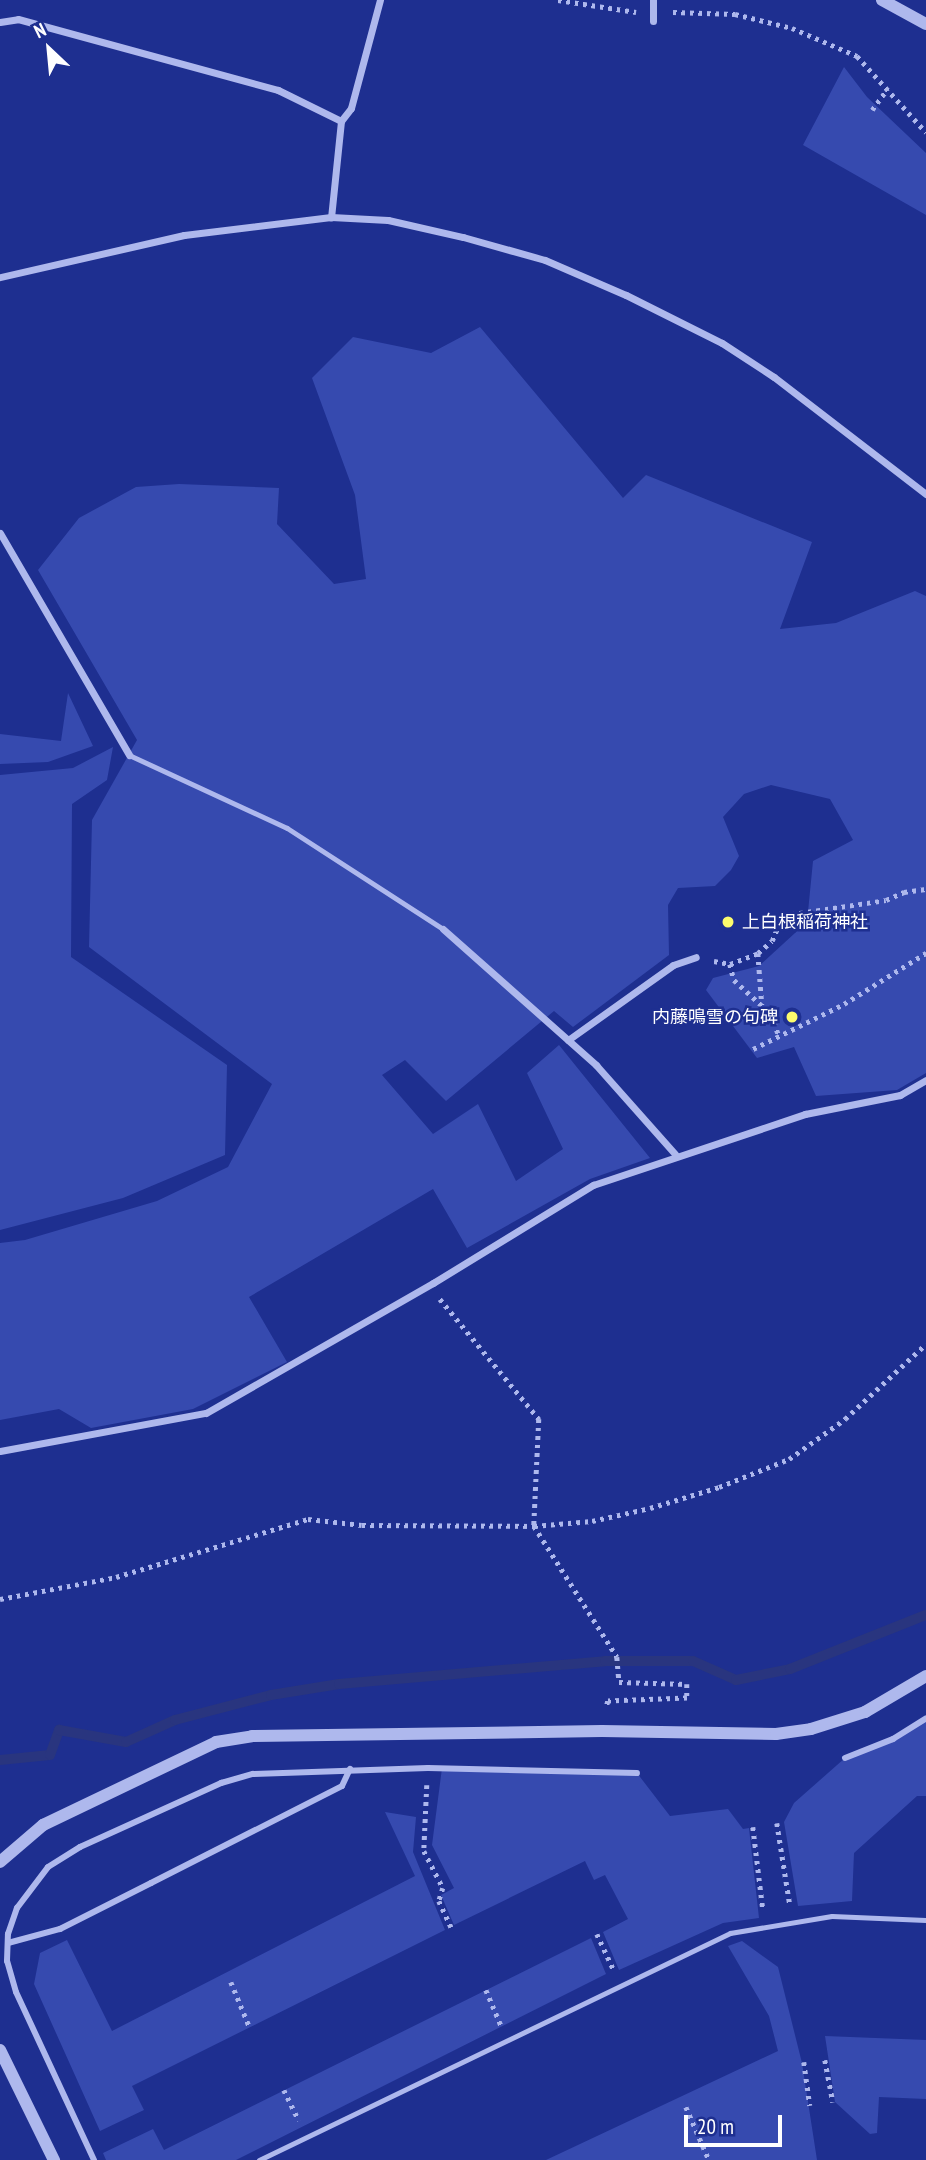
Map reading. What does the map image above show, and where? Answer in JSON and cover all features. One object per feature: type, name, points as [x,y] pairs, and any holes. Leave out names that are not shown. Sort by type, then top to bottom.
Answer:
[{"type":"street","points":[[331,217],[341,121],[351,108],[380,0]]},
{"type":"street","points":[[653,0],[653,22]]},
{"type":"street","points":[[882,0],[926,24]]},
{"type":"street","points":[[0,22],[18,19],[278,90],[341,121]]},
{"type":"street","points":[[0,277],[184,235],[331,217],[388,220],[463,237],[545,260],[722,343],[774,377],[926,494]]},
{"type":"street","points":[[0,533],[129,755]]},
{"type":"street","points":[[443,929],[596,1065],[675,1154]]},
{"type":"street","points":[[568,1040],[673,965],[696,957]]},
{"type":"street","points":[[0,1451],[206,1413],[433,1283],[593,1185],[675,1154],[805,1114],[900,1095],[926,1080]]},
{"type":"street","points":[[0,1862],[43,1825],[216,1742],[252,1736],[602,1731],[776,1734],[811,1729],[865,1712],[926,1676]]},
{"type":"street","points":[[845,1758],[893,1739],[926,1718]]},
{"type":"street","points":[[94,2160],[16,1992],[7,1961],[8,1943],[17,1908],[29,1888],[48,1867],[79,1847],[221,1783],[253,1774],[428,1768],[637,1773]]},
{"type":"street","points":[[8,1943],[60,1929],[342,1786],[350,1769]]},
{"type":"street","points":[[0,2050],[54,2160]]},
{"type":"lane","points":[[129,755],[287,828],[443,929]]},
{"type":"lane","points":[[260,2160],[730,1933],[761,1925],[832,1916],[926,1920]]},
{"type":"path","points":[[558,0],[621,13],[653,11],[735,15],[792,28],[857,56],[926,132]]},
{"type":"path","points":[[872,110],[887,89]]},
{"type":"path","points":[[765,918],[926,889]]},
{"type":"path","points":[[795,914],[796,923]]},
{"type":"path","points":[[696,957],[730,964],[758,953],[772,941],[782,916]]},
{"type":"path","points":[[758,953],[762,1006]]},
{"type":"path","points":[[753,1049],[844,1004],[926,953]]},
{"type":"path","points":[[730,964],[734,980],[771,1014],[780,1036]]},
{"type":"path","points":[[433,1283],[441,1302],[539,1419],[534,1526],[617,1657],[619,1682],[687,1684],[687,1698],[608,1701],[602,1731]]},
{"type":"path","points":[[0,1599],[116,1577],[307,1519],[362,1525],[534,1526],[592,1521],[650,1508],[719,1487],[789,1459],[845,1419],[926,1344]]},
{"type":"path","points":[[428,1768],[424,1851],[443,1888],[439,1901],[450,1927]]},
{"type":"path","points":[[777,1823],[790,1906]]},
{"type":"path","points":[[753,1827],[763,1910]]},
{"type":"path","points":[[597,1934],[620,1986]]},
{"type":"path","points":[[231,1982],[250,2028]]},
{"type":"path","points":[[486,1990],[507,2041]]},
{"type":"path","points":[[825,2060],[833,2102]]},
{"type":"path","points":[[804,2062],[810,2106]]},
{"type":"path","points":[[284,2090],[306,2137]]},
{"type":"path","points":[[686,2107],[709,2160]]},
{"type":"shaded area","points":[[844,67],[867,97],[926,153],[926,215],[803,145]]},
{"type":"shaded area","points":[[480,327],[623,498],[646,475],[812,542],[780,629],[836,623],[915,591],[926,596],[926,1073],[897,1090],[816,1096],[794,1047],[757,1058],[706,990],[713,978],[759,966],[807,922],[813,861],[853,840],[830,799],[771,785],[744,794],[723,817],[739,856],[731,870],[715,886],[678,888],[668,905],[669,955],[573,1027],[554,1011],[446,1101],[405,1060],[382,1075],[433,1134],[478,1104],[516,1181],[563,1149],[527,1073],[559,1045],[650,1158],[590,1179],[467,1248],[433,1189],[249,1297],[287,1362],[193,1409],[91,1428],[59,1409],[0,1420],[0,1243],[25,1240],[157,1201],[228,1167],[272,1084],[89,947],[92,820],[137,740],[38,570],[79,518],[136,487],[179,484],[279,488],[277,524],[334,584],[366,579],[355,495],[312,378],[353,337],[431,353]]},
{"type":"shaded area","points":[[68,693],[93,746],[48,762],[0,764],[0,734],[61,741]]},
{"type":"shaded area","points":[[113,747],[107,780],[72,804],[71,957],[227,1065],[225,1155],[123,1198],[0,1230],[0,775],[73,768]]},
{"type":"shaded area","points":[[926,1718],[926,1796],[917,1796],[854,1853],[852,1901],[798,1906],[784,1822],[794,1803],[845,1758],[893,1739]]},
{"type":"shaded area","points":[[442,1768],[637,1773],[670,1816],[728,1809],[743,1829],[749,1828],[759,1918],[723,1923],[619,1970],[603,1932],[628,1919],[605,1875],[594,1880],[585,1861],[454,1925],[441,1895],[454,1888],[432,1845]]},
{"type":"shaded area","points":[[385,1812],[416,1817],[413,1852],[445,1930],[132,2086],[144,2110],[100,2131],[34,1984],[40,1953],[67,1940],[112,2031],[415,1876]]},
{"type":"shaded area","points":[[591,1938],[606,1974],[236,2160],[106,2160],[103,2153],[153,2129],[164,2150]]},
{"type":"shaded area","points":[[742,1941],[778,1967],[802,2063],[817,2160],[546,2160],[778,2051],[769,2016],[728,1946]]},
{"type":"shaded area","points":[[825,2036],[926,2040],[926,2099],[879,2097],[877,2133],[870,2134],[835,2102]]},
{"type":"waterway","points":[[0,1760],[50,1755],[59,1730],[126,1742],[175,1720],[271,1695],[339,1684],[605,1661],[693,1661],[736,1680],[790,1669],[926,1615]]},
{"type":"place","name":"上白根稲荷神社","points":[[728,922]]},
{"type":"place","name":"内藤鳴雪の句碑","points":[[792,1017]]}]
